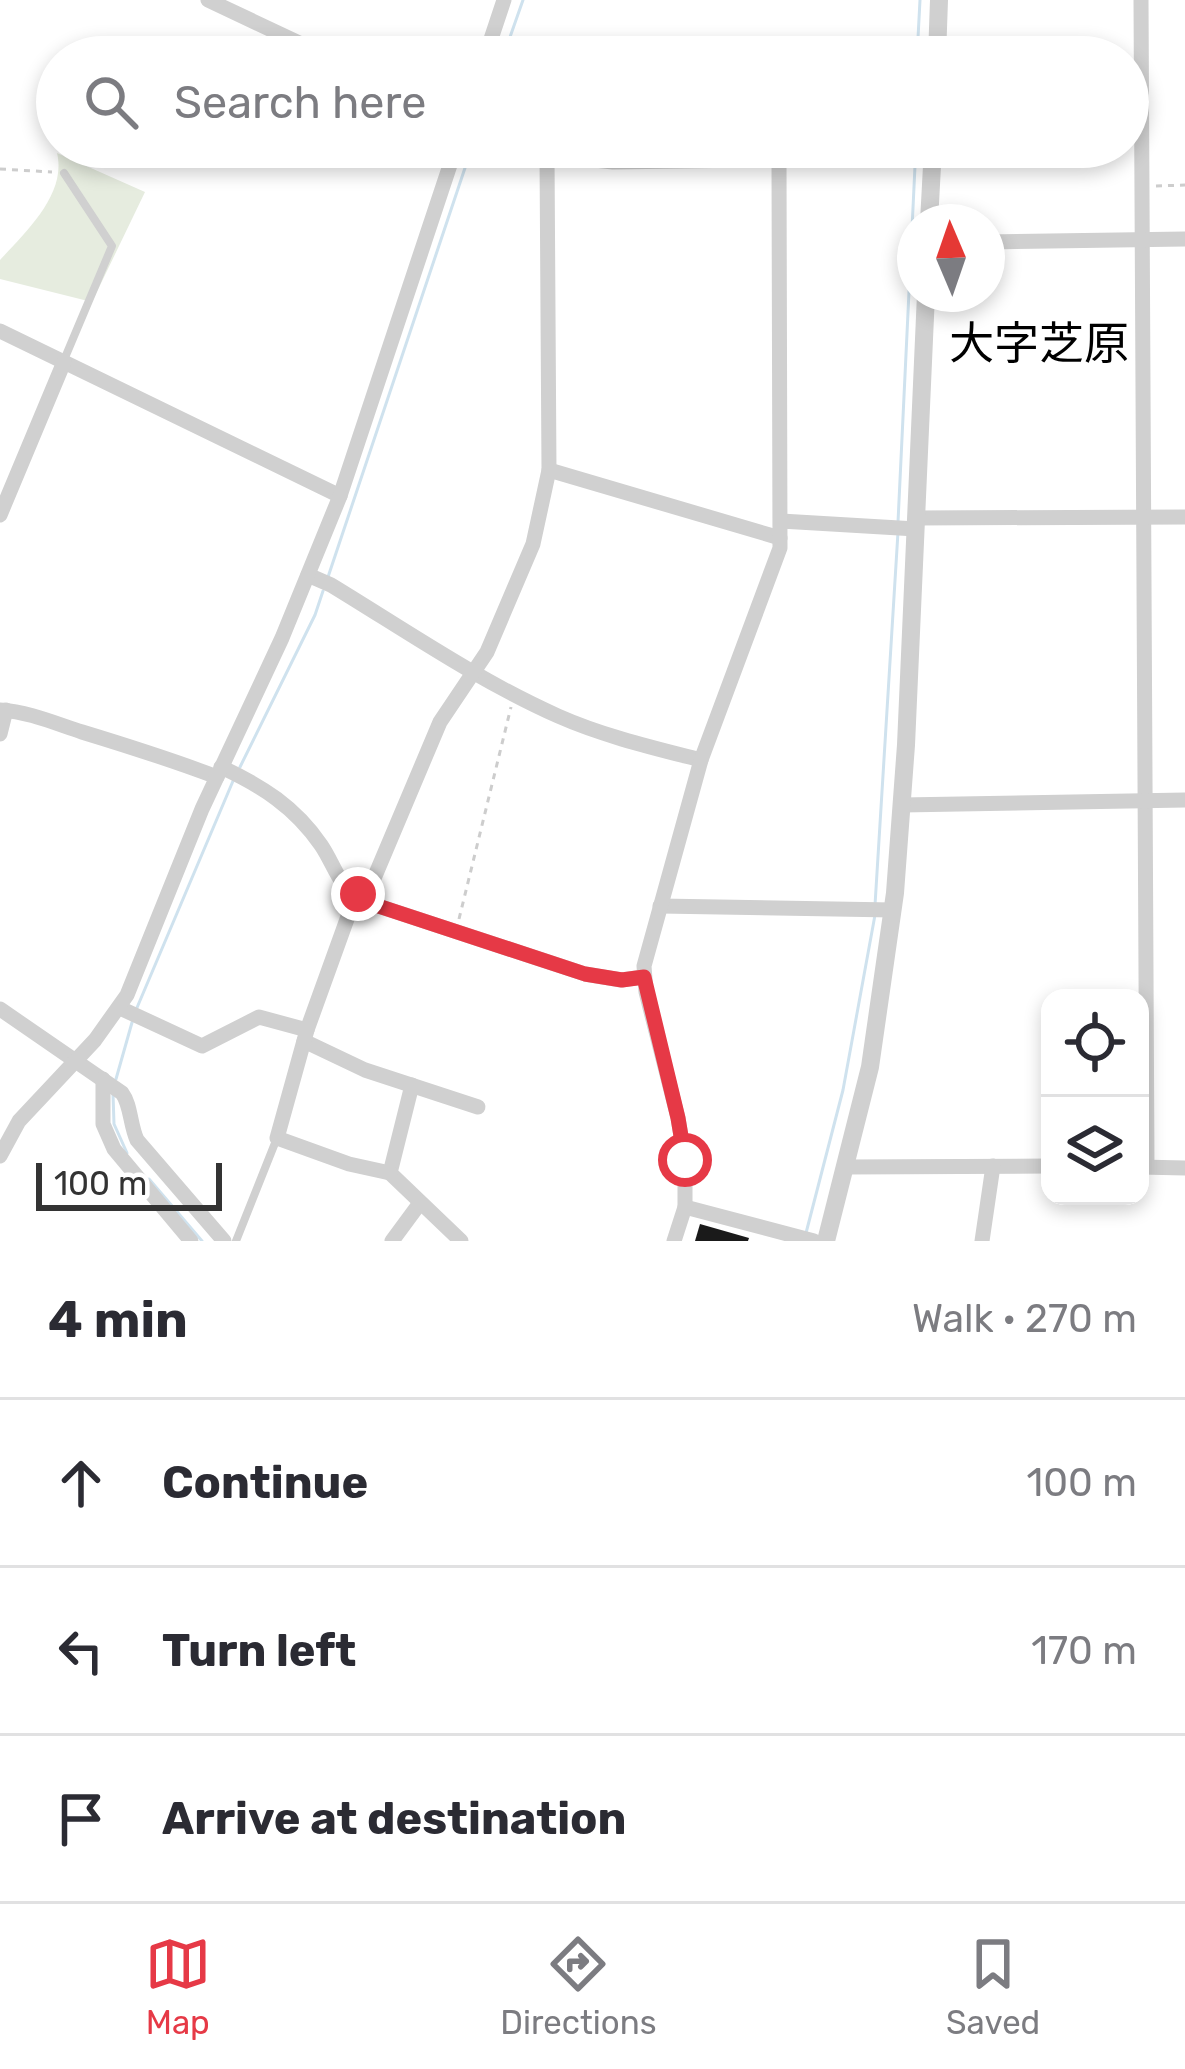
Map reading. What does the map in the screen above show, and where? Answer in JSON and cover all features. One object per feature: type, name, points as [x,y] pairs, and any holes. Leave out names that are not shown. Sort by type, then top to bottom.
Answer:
[{"type":"street","points":[[208,0],[284,36]]},
{"type":"street","points":[[492,36],[504,0]]},
{"type":"street","points":[[938,36],[939,0]]},
{"type":"street","points":[[1141,0],[1141,36]]},
{"type":"street","points":[[0,1156],[19,1121],[123,1010],[318,580],[340,496],[449,168]]},
{"type":"street","points":[[461,1241],[390,1173],[277,1138],[306,1035],[355,897],[375,876],[440,722],[487,652],[533,544],[549,470],[547,168]]},
{"type":"street","points":[[674,1241],[685,1207],[683,1144],[644,977],[647,951],[701,760],[777,561],[781,529],[779,168]]},
{"type":"street","points":[[930,204],[932,168]]},
{"type":"street","points":[[1142,168],[1143,1097]]},
{"type":"street","points":[[1005,242],[1185,239]]},
{"type":"street","points":[[826,1241],[870,1067],[879,909],[902,805],[905,525],[924,312]]},
{"type":"street","points":[[0,332],[340,496]]},
{"type":"street","points":[[0,515],[64,362]]},
{"type":"street","points":[[549,470],[781,529],[1185,517]]},
{"type":"street","points":[[318,580],[560,718],[701,760]]},
{"type":"street","points":[[0,734],[3,710],[25,712],[228,773],[269,791],[298,816],[355,897],[604,979],[644,977]]},
{"type":"street","points":[[902,805],[1185,800]]},
{"type":"street","points":[[660,906],[879,909]]},
{"type":"street","points":[[0,1009],[126,1097],[137,1140],[224,1241]]},
{"type":"street","points":[[123,1010],[202,1046],[259,1017],[306,1035],[365,1070],[478,1107]]},
{"type":"street","points":[[111,1085],[103,1124],[114,1149],[191,1241]]},
{"type":"street","points":[[390,1173],[412,1085]]},
{"type":"street","points":[[847,1166],[1041,1166]]},
{"type":"street","points":[[982,1241],[993,1166]]},
{"type":"street","points":[[1149,1166],[1185,1168]]},
{"type":"street","points":[[392,1241],[419,1203]]},
{"type":"street","points":[[685,1207],[814,1241]]},
{"type":"lane","points":[[64,173],[112,246],[64,362]]},
{"type":"lane","points":[[236,1241],[277,1138]]},
{"type":"path","points":[[0,170],[64,173]]},
{"type":"path","points":[[1142,186],[1185,185]]},
{"type":"path","points":[[455,932],[515,694]]},
{"type":"shaded area","points":[[58,168],[91,168],[145,192],[92,302],[0,279],[0,260],[32,225],[56,183]]},
{"type":"building","points":[[700,1224],[749,1238],[695,1241]]},
{"type":"waterway","points":[[510,36],[523,0]]},
{"type":"waterway","points":[[918,36],[920,0]]},
{"type":"waterway","points":[[328,577],[465,168]]},
{"type":"waterway","points":[[898,522],[915,168]]},
{"type":"waterway","points":[[875,905],[898,532]]},
{"type":"waterway","points":[[240,767],[323,591]]},
{"type":"waterway","points":[[136,1010],[233,781]]},
{"type":"waterway","points":[[806,1233],[843,1090],[875,915]]},
{"type":"waterway","points":[[116,1079],[133,1019]]},
{"type":"waterway","points":[[113,1094],[114,1124],[127,1153]]},
{"type":"waterway","points":[[149,1179],[202,1241]]},
{"type":"district","name":"大字芝原","points":[[1039,343]]},
{"type":"route","points":[[358,894],[355,897],[360,900],[585,974],[622,980],[644,977],[685,1160]]}]
